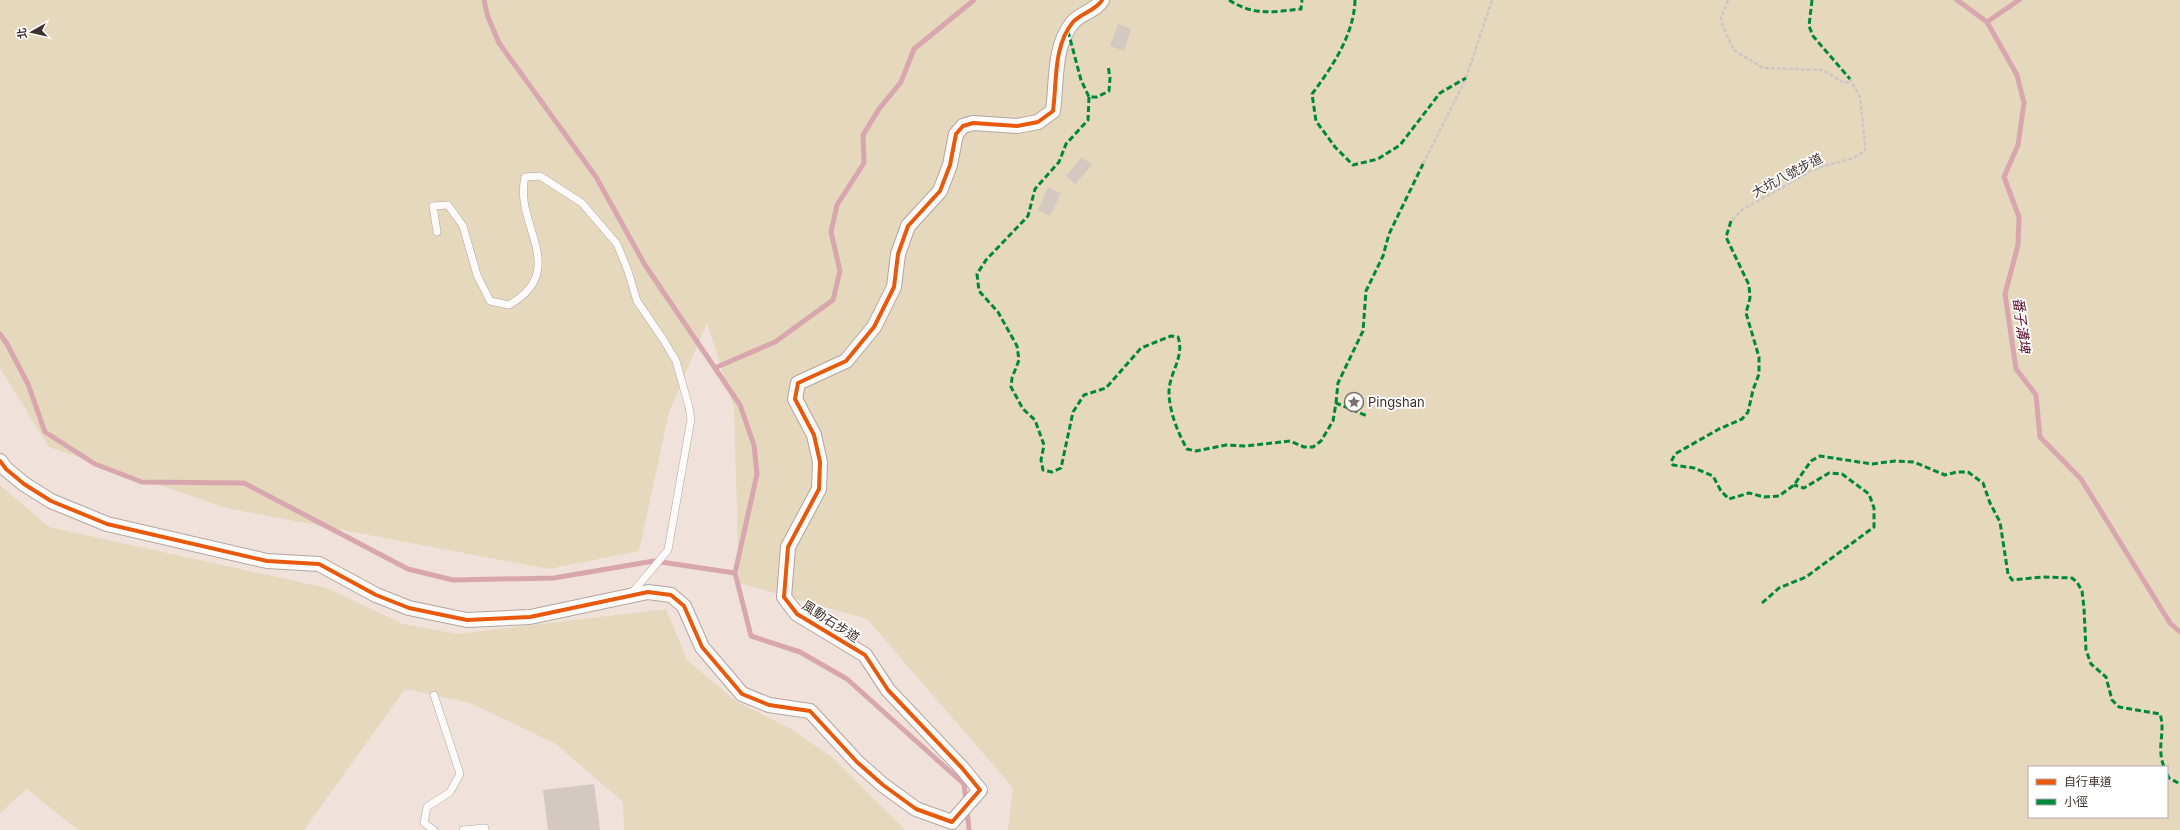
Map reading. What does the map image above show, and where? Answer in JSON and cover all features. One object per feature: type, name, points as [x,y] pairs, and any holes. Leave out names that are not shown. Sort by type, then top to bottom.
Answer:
[{"type":"street","name":"風動石步道","points":[[951,826],[980,790],[962,768],[888,690],[865,655],[797,614],[784,597],[788,547],[819,489],[820,462],[814,435],[795,399],[798,383],[846,361],[874,327],[894,287],[898,254],[908,226],[940,191],[950,165],[956,134],[962,126],[973,123],[1017,126],[1038,122],[1053,111],[1057,60],[1068,31],[1074,21],[1102,0]]},
{"type":"street","points":[[0,460],[6,469],[51,501],[107,524],[267,561],[319,564],[376,595],[409,608],[467,620],[530,617],[648,592],[671,595],[684,606],[702,647],[742,694],[769,705],[810,711],[857,762],[883,785],[916,809],[951,826]]},
{"type":"lane","points":[[437,232],[434,206],[448,205],[463,226],[477,275],[490,301],[510,305],[524,297],[539,271],[538,254],[521,190],[524,177],[540,176],[582,203],[617,244],[628,271],[637,301],[663,338],[676,361],[691,419],[666,552],[630,596]]},
{"type":"lane","points":[[434,695],[460,774],[450,792],[427,807],[424,824],[434,830]]},
{"type":"lane","points":[[464,830],[485,828],[486,830]]},
{"type":"path","points":[[1423,164],[1466,78],[1492,0]]},
{"type":"shaded area","points":[[0,0],[2180,0],[2180,830],[1008,830],[1013,788],[867,619],[739,583],[734,408],[707,323],[669,412],[639,551],[549,569],[226,508],[49,447],[0,368]]},
{"type":"shaded area","points":[[0,485],[49,527],[327,588],[403,624],[457,634],[666,609],[687,660],[737,702],[791,729],[832,757],[905,830],[624,830],[623,802],[556,744],[470,703],[405,689],[304,830],[78,830],[27,789],[0,813]]},
{"type":"building","points":[[1118,24],[1131,29],[1124,51],[1110,46]]},
{"type":"building","points":[[1082,157],[1092,165],[1075,184],[1066,176]]},
{"type":"building","points":[[1048,187],[1061,193],[1050,216],[1038,210]]},
{"type":"building","points":[[594,784],[600,830],[548,830],[543,790]]},
{"type":"waterway","points":[[484,0],[488,17],[499,43],[596,177],[645,265],[740,405],[754,445],[757,474],[735,573],[751,636],[800,652],[847,679],[964,784],[966,801]]},
{"type":"waterway","points":[[717,367],[775,342],[833,300],[840,271],[831,232],[837,205],[864,163],[863,135],[879,109],[901,82],[914,49],[974,0]]},
{"type":"waterway","points":[[1957,0],[1987,22]]},
{"type":"waterway","name":"番子溝埤","points":[[2019,0],[1987,22],[2017,75],[2024,103],[2018,145],[2004,177],[2019,217],[2018,245],[2005,294],[2016,369],[2036,395],[2040,437],[2081,479],[2170,623],[2180,632]]},
{"type":"waterway","points":[[0,334],[7,344],[28,384],[45,432],[95,464],[142,482],[244,483],[408,569],[453,580],[554,578],[654,561],[735,573]]},
{"type":"waterway","points":[[967,809],[969,830]]},
{"type":"marked path","points":[[1229,0],[1247,9],[1264,12],[1301,9],[1302,0]]},
{"type":"marked path","points":[[1355,0],[1351,26],[1341,50],[1312,94],[1316,121],[1335,147],[1353,165],[1378,159],[1400,145],[1440,93],[1466,78]]},
{"type":"marked path","points":[[1812,0],[1809,26],[1813,36],[1850,79]]},
{"type":"marked path","points":[[1068,31],[1081,80],[1089,97],[1097,97],[1109,91],[1110,78],[1108,65]]},
{"type":"marked path","points":[[1089,97],[1088,120],[1066,144],[1059,162],[1035,189],[1028,216],[986,260],[977,274],[979,291],[998,312],[1017,346],[1019,360],[1012,378],[1011,387],[1023,409],[1035,420],[1044,445],[1041,460],[1043,470],[1052,472],[1061,468],[1073,412],[1084,395],[1106,388],[1141,348],[1171,336],[1178,337],[1180,351],[1171,378],[1169,399],[1180,436],[1187,449],[1196,451],[1226,445],[1245,446],[1290,441],[1304,447],[1313,447],[1321,441],[1333,421],[1336,403],[1367,416]]},
{"type":"marked path","points":[[1336,403],[1338,383],[1363,331],[1366,291],[1383,256],[1389,234],[1423,164]]},
{"type":"marked path","points":[[1731,221],[1726,237],[1749,285],[1750,298],[1746,313],[1759,357],[1759,374],[1753,390],[1748,412],[1742,419],[1719,429],[1675,454],[1671,462],[1673,465],[1694,468],[1713,476],[1721,491],[1729,499],[1749,493],[1764,497],[1779,496],[1794,485],[1811,461],[1820,456],[1872,464],[1895,461],[1914,462],[1945,475],[1957,472],[1968,472],[1983,483],[1990,503],[2000,522],[2008,574],[2012,580],[2042,577],[2072,578],[2077,582],[2082,591],[2086,650],[2091,664],[2106,677],[2112,700],[2119,707],[2160,714],[2162,721],[2161,752],[2164,766]]},
{"type":"marked path","points":[[1762,603],[1779,588],[1806,577],[1874,527],[1874,508],[1869,494],[1842,474],[1829,473],[1804,488],[1794,485]]},
{"type":"marked path","points":[[2168,776],[2180,784]]},
{"type":"cycle path","points":[[0,461],[6,469],[24,484],[51,501],[107,524],[267,561],[319,564],[376,595],[409,608],[467,620],[530,617],[648,592],[671,595],[684,606],[702,647],[742,694],[769,705],[810,711],[857,762],[883,785],[916,809],[952,822],[980,790],[962,768],[888,690],[865,655],[797,614],[784,597],[788,547],[819,489],[820,462],[814,435],[795,399],[798,383],[846,361],[874,327],[894,287],[898,254],[908,226],[940,191],[950,165],[956,134],[963,126],[973,123],[1017,126],[1038,122],[1053,111],[1057,65],[1062,42],[1073,22],[1102,0]]},
{"type":"place","name":"Pingshan","points":[[1354,402]]}]
